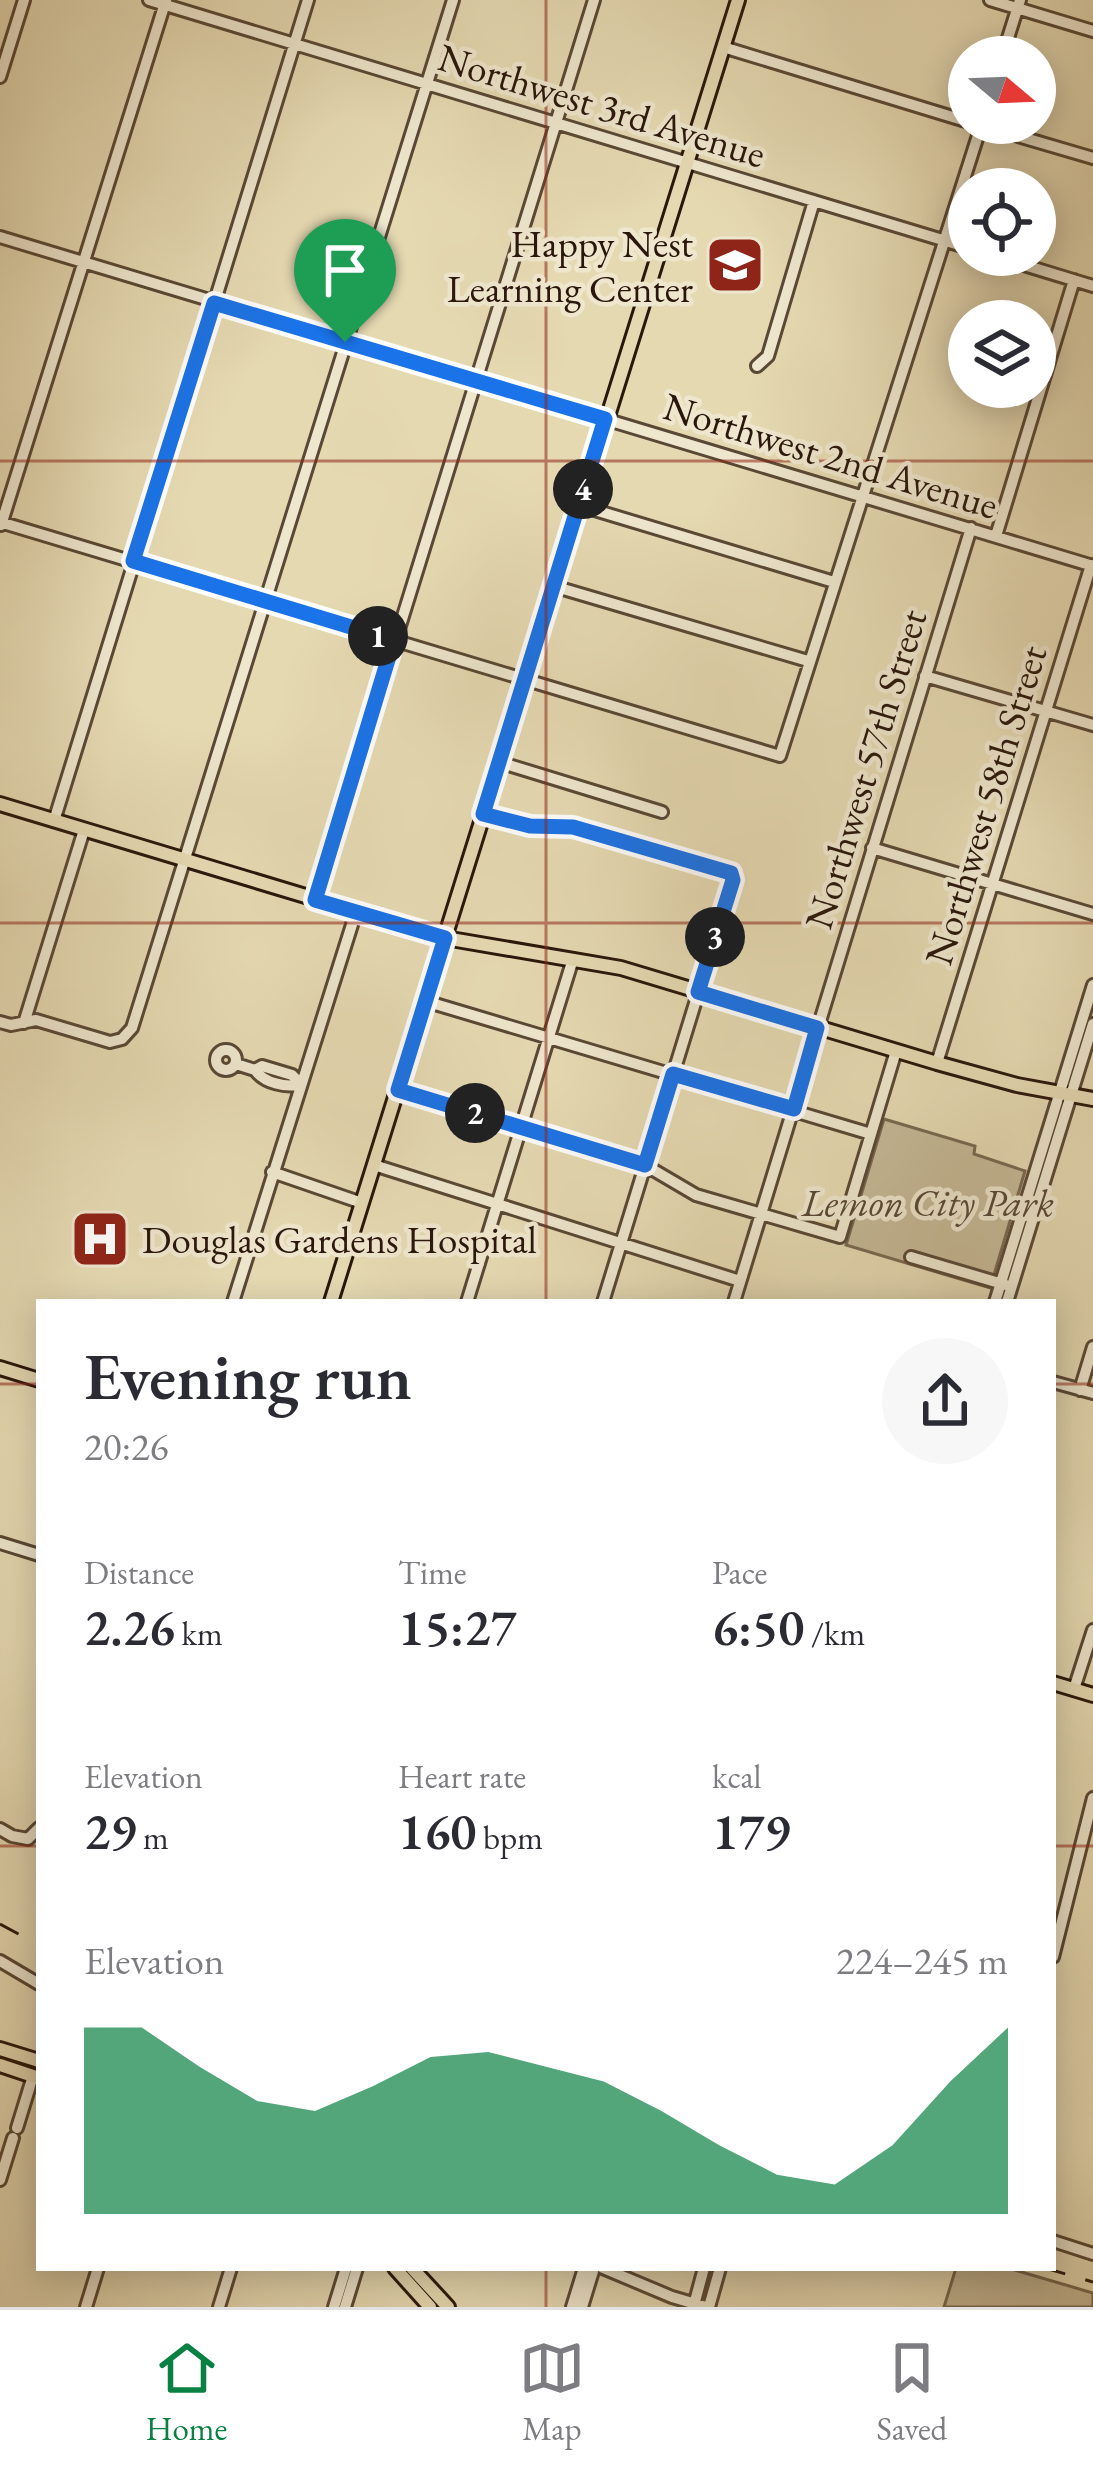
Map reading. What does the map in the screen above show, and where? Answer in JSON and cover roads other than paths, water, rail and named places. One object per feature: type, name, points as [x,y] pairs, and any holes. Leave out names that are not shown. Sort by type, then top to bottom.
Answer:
[{"type":"main road","points":[[332,1299],[737,0]]},
{"type":"main road","points":[[0,804],[445,938],[621,968],[937,1063],[1093,1100]]},
{"type":"main road","points":[[0,1368],[36,1379]]},
{"type":"main road","points":[[1056,1684],[1093,1695]]},
{"type":"main road","points":[[0,2049],[36,2060]]},
{"type":"main road","points":[[0,2066],[36,2077]]},
{"type":"main road","points":[[398,2271],[430,2307]]},
{"type":"main road","points":[[415,2271],[448,2307]]},
{"type":"street","points":[[0,77],[24,0]]},
{"type":"street","name":"Northwest 3rd Avenue","points":[[149,0],[948,242]]},
{"type":"street","points":[[54,820],[308,0]]},
{"type":"street","points":[[0,1022],[36,1020],[110,1042],[122,1039],[132,1028],[453,0]]},
{"type":"street","points":[[315,900],[594,0]]},
{"type":"street","points":[[990,0],[1018,4],[1093,31]]},
{"type":"street","points":[[165,2],[1,524],[779,756],[944,241],[970,144]]},
{"type":"street","points":[[1008,36],[1018,4]]},
{"type":"street","points":[[723,47],[948,115]]},
{"type":"street","points":[[1046,144],[1093,158]]},
{"type":"street","points":[[757,367],[768,356],[814,201]]},
{"type":"street","name":"Northwest 2nd Avenue","points":[[0,237],[1092,565]]},
{"type":"street","points":[[1056,275],[1093,286]]},
{"type":"street","points":[[996,536],[1074,280]]},
{"type":"street","points":[[578,505],[834,581]]},
{"type":"street","name":"Northwest 57th Street","points":[[735,1299],[970,528]]},
{"type":"street","name":"Northwest 58th Street","points":[[937,1063],[1092,565]]},
{"type":"street","points":[[554,586],[808,661]]},
{"type":"street","points":[[926,676],[1093,725]]},
{"type":"street","points":[[499,762],[662,812]]},
{"type":"street","points":[[483,814],[530,826],[573,827],[731,873],[733,880],[604,1299]]},
{"type":"street","points":[[24,1023],[84,830]]},
{"type":"street","points":[[872,848],[1093,914]]},
{"type":"street","points":[[234,1299],[356,912]]},
{"type":"street","points":[[468,1299],[573,959]]},
{"type":"street","points":[[1007,1299],[1007,1285],[1093,985]]},
{"type":"street","points":[[425,1001],[871,1134]]},
{"type":"street","points":[[1065,1094],[1093,1024]]},
{"type":"street","points":[[398,1090],[645,1165],[696,1195],[840,1237],[896,1051]]},
{"type":"street","points":[[236,1064],[292,1075],[301,1084]]},
{"type":"street","points":[[374,1165],[740,1281]]},
{"type":"street","points":[[272,1172],[362,1203]]},
{"type":"street","points":[[911,1257],[1007,1285]]},
{"type":"street","points":[[997,1299],[1007,1285]]},
{"type":"street","points":[[1056,1383],[1087,1392],[1093,1347]]},
{"type":"street","points":[[0,1543],[36,1554]]},
{"type":"street","points":[[1075,1690],[1093,1630]]},
{"type":"street","points":[[1056,1945],[1093,1798]]},
{"type":"street","points":[[0,1828],[28,1839],[36,1831]]},
{"type":"street","points":[[0,1961],[36,1982]]},
{"type":"street","points":[[0,2180],[36,2077]]},
{"type":"street","points":[[1056,2242],[1093,2254]]},
{"type":"street","points":[[86,2307],[97,2271]]},
{"type":"street","points":[[219,2307],[230,2271]]},
{"type":"street","points":[[334,2307],[350,2271]]},
{"type":"street","points":[[346,2307],[351,2271]]},
{"type":"street","points":[[572,2307],[583,2271]]},
{"type":"street","points":[[582,2307],[593,2271]]},
{"type":"street","points":[[611,2271],[700,2306]]},
{"type":"street","points":[[700,2306],[704,2271]]},
{"type":"street","points":[[700,2306],[718,2271]]},
{"type":"railway","points":[[0,1924],[36,1943]]},
{"type":"railway","points":[[1055,2271],[1093,2282]]},
{"type":"place","name":"Happy Nest Learning Center","points":[[735,265]]},
{"type":"place","name":"Douglas Gardens Hospital","points":[[100,1239]]},
{"type":"park label","name":"Lemon City Park","points":[[928,1202]]}]
